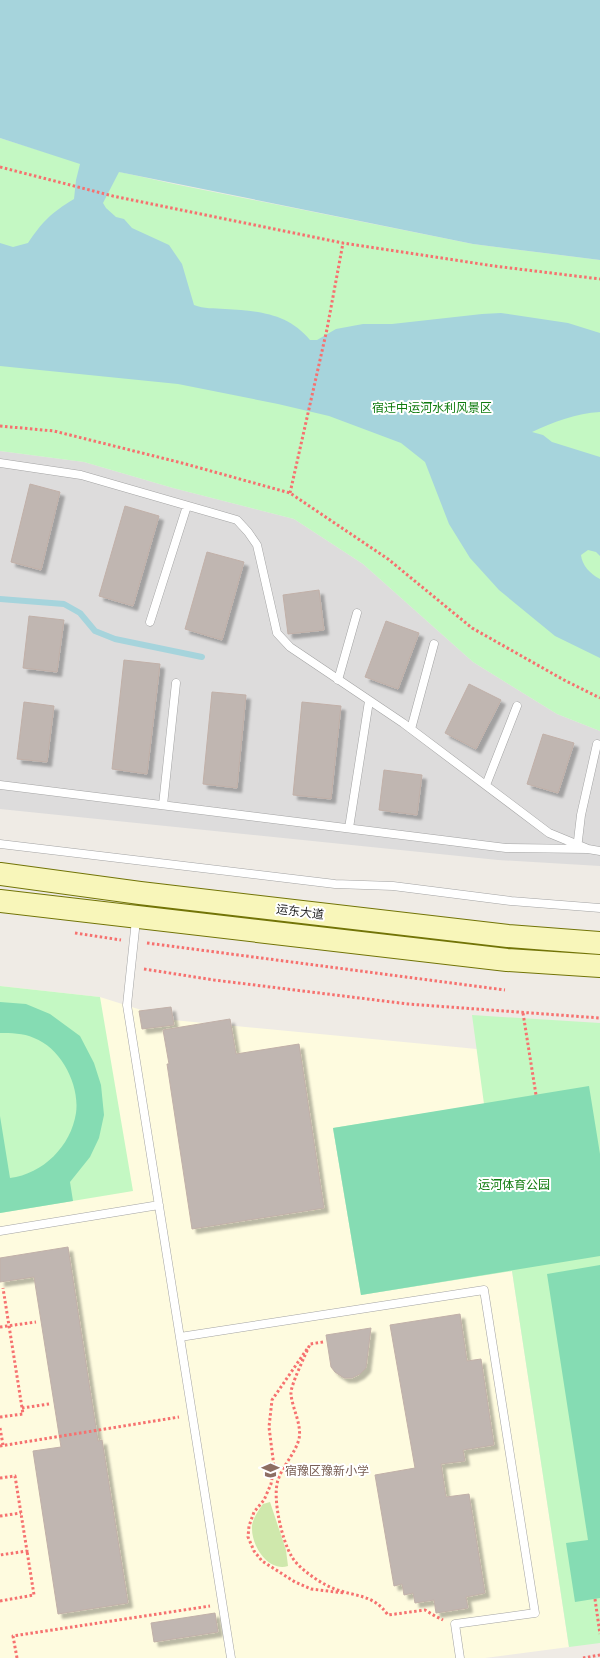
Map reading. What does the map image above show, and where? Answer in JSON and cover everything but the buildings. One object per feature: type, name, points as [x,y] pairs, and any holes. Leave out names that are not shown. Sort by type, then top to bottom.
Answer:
[{"type":"main road","name":"运东大道","points":[[0,874],[140,893],[508,936],[600,943]]},
{"type":"main road","name":"运东大道","points":[[0,901],[507,960],[600,966]]},
{"type":"lane","points":[[0,464],[80,475],[237,520],[257,545],[277,633],[290,647],[411,729],[549,833],[577,847]]},
{"type":"lane","points":[[150,622],[187,506]]},
{"type":"lane","points":[[338,680],[356,613]]},
{"type":"lane","points":[[411,729],[434,644]]},
{"type":"lane","points":[[163,805],[176,683]]},
{"type":"lane","points":[[349,828],[370,701]]},
{"type":"lane","points":[[486,785],[517,706]]},
{"type":"lane","points":[[577,847],[580,816],[597,744]]},
{"type":"lane","points":[[0,785],[506,848],[577,847],[600,851]]},
{"type":"lane","points":[[0,844],[316,882],[393,886],[511,901],[600,908]]},
{"type":"lane","points":[[136,918],[127,1005],[231,1658]]},
{"type":"lane","points":[[0,1231],[158,1205]]},
{"type":"lane","points":[[180,1337],[484,1290],[535,1613],[455,1624],[460,1658]]},
{"type":"path","points":[[0,167],[113,196],[343,242],[494,266],[600,279]]},
{"type":"path","points":[[290,493],[327,329],[343,242]]},
{"type":"path","points":[[0,426],[54,431],[182,463],[290,493],[388,559],[472,628],[600,698]]},
{"type":"path","points":[[67,932],[505,990]]},
{"type":"path","points":[[131,966],[214,980],[398,1003],[600,1018]]},
{"type":"path","points":[[523,1012],[536,1095]]},
{"type":"path","points":[[0,1418],[23,1414],[3,1288]]},
{"type":"path","points":[[0,1327],[36,1322]]},
{"type":"path","points":[[323,1342],[310,1344],[272,1400],[269,1427],[274,1467],[271,1484],[264,1500],[254,1512],[249,1526],[248,1537],[254,1551],[262,1561],[311,1590],[351,1593]]},
{"type":"path","points":[[310,1344],[290,1392],[299,1437],[277,1482],[276,1497],[282,1533],[292,1557],[303,1570],[317,1579],[335,1589],[364,1596],[377,1602],[388,1615],[425,1610],[434,1616],[455,1624]]},
{"type":"path","points":[[22,1408],[49,1404]]},
{"type":"path","points":[[0,1428],[1,1445],[192,1415]]},
{"type":"path","points":[[0,1478],[16,1476],[34,1595],[0,1601]]},
{"type":"path","points":[[271,1484],[277,1482]]},
{"type":"path","points":[[0,1516],[21,1513]]},
{"type":"path","points":[[0,1555],[27,1551]]},
{"type":"path","points":[[595,1599],[600,1634]]},
{"type":"path","points":[[17,1658],[13,1636],[222,1604]]},
{"type":"path","points":[[583,1658],[600,1655]]},
{"type":"shaded area","points":[[0,451],[84,462],[173,488],[294,519],[363,564],[473,662],[557,714],[600,731],[600,866],[498,860],[0,809]]},
{"type":"shaded area","name":"宿豫区豫新小学","points":[[0,986],[100,997],[173,1020],[477,1049],[485,1104],[333,1129],[361,1295],[512,1271],[569,1647],[485,1658],[0,1658]]},
{"type":"green space","name":"宿迁中运河水利风景区","points":[[0,138],[80,163],[174,184],[473,244],[600,260],[600,731],[557,714],[473,662],[363,564],[294,519],[173,488],[84,462],[0,451]]},
{"type":"green space","points":[[0,986],[100,997],[133,1191],[0,1213]]},
{"type":"green space","points":[[0,1002],[26,1004],[50,1014],[80,1036],[94,1063],[101,1085],[104,1115],[99,1138],[90,1157],[70,1182],[73,1201],[0,1213],[0,1116],[10,1178],[34,1171],[54,1156],[62,1147],[73,1125],[76,1102],[72,1080],[67,1069],[53,1050],[30,1036],[0,1033]]},
{"type":"green space","name":"运河体育公园","points":[[472,1015],[600,1023],[600,1643],[569,1647],[512,1271],[361,1295],[333,1128],[484,1104]]},
{"type":"green space","points":[[589,1086],[600,1154],[600,1256],[361,1295],[333,1128]]},
{"type":"green space","points":[[600,1265],[600,1598],[575,1602],[566,1543],[588,1540],[547,1274]]},
{"type":"green space","points":[[270,1502],[286,1550],[288,1566],[274,1565],[262,1556],[253,1536],[252,1526],[255,1516],[263,1504]]},
{"type":"water","points":[[0,0],[600,0],[600,260],[473,244],[119,172],[103,203],[116,217],[124,219],[132,228],[169,245],[182,264],[194,305],[205,308],[249,311],[272,315],[292,324],[310,340],[317,340],[336,329],[363,324],[392,324],[501,313],[568,323],[600,333],[600,412],[582,414],[565,419],[532,432],[543,435],[552,442],[600,457],[600,556],[596,552],[588,550],[581,555],[587,569],[600,579],[600,658],[555,636],[499,590],[470,558],[449,524],[425,462],[401,443],[329,416],[178,384],[0,366],[0,243],[13,247],[28,243],[48,218],[74,199],[80,164],[0,138]]},
{"type":"waterway","points":[[0,599],[64,604],[80,613],[95,631],[115,639],[202,657]]},
{"type":"place","name":"宿豫区豫新小学","points":[[271,1471]]}]
